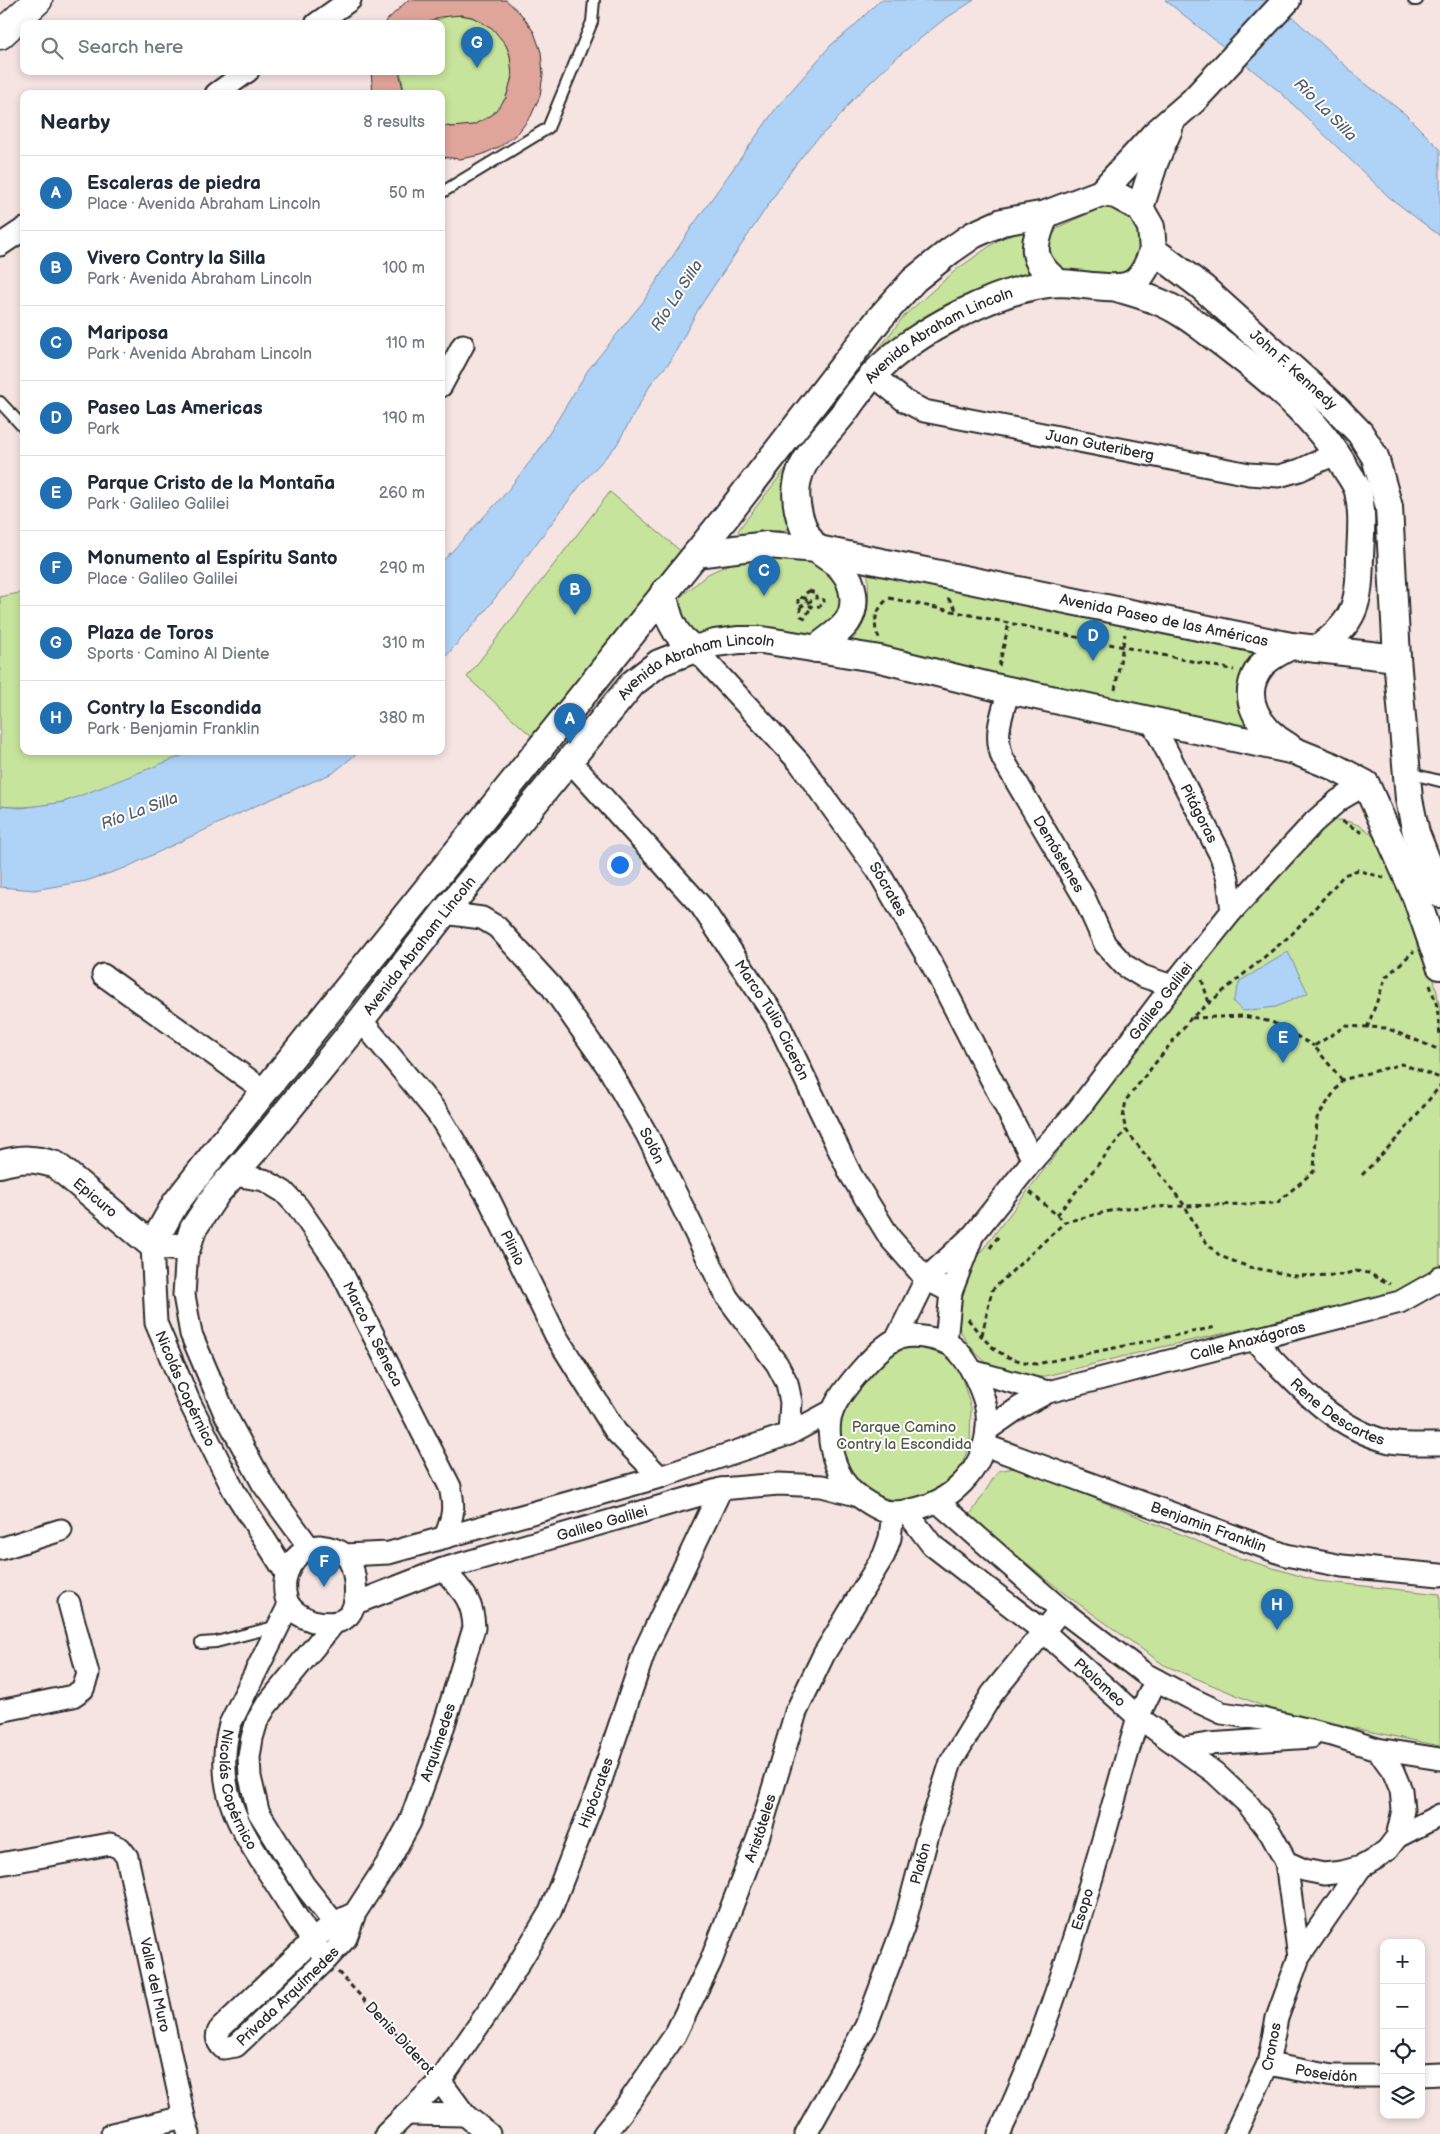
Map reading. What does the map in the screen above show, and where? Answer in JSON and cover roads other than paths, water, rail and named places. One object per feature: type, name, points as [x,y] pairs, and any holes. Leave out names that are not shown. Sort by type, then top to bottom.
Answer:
[{"type":"highway","points":[[0,22],[16,0]]},
{"type":"highway","points":[[0,35],[38,0]]},
{"type":"street","points":[[1101,193],[1155,134],[1193,101],[1287,0]]},
{"type":"street","points":[[321,20],[344,2]]},
{"type":"street","points":[[222,90],[242,75]]},
{"type":"street","points":[[1140,208],[1155,161],[1172,121]]},
{"type":"street","points":[[1101,193],[1116,195],[1140,208],[1151,227],[1153,250],[1141,275],[1132,284],[1118,288]]},
{"type":"street","name":"Avenida Abraham Lincoln","points":[[152,1245],[175,1204],[696,554],[880,318],[914,280],[973,235],[1002,222],[1046,214],[1101,193]]},
{"type":"street","points":[[1046,214],[1038,232],[1035,246],[1037,257],[1040,266],[1059,283]]},
{"type":"street","points":[[0,246],[20,232]]},
{"type":"street","name":"John F. Kennedy","points":[[1153,250],[1202,287],[1335,407],[1360,433],[1374,457],[1390,507],[1396,658]]},
{"type":"street","name":"Avenida Abraham Lincoln","points":[[187,1248],[193,1229],[217,1193],[362,1020],[444,913],[633,683],[659,663],[715,643],[762,640],[816,649],[849,620],[854,603],[852,589],[845,572],[818,549],[802,524],[796,499],[798,480],[806,462],[873,374],[925,332],[976,305],[1031,288],[1059,283],[1118,288]]},
{"type":"street","name":"John F. Kennedy","points":[[1118,288],[1164,304],[1188,318],[1259,371],[1319,428],[1337,453],[1358,490],[1361,514],[1360,586],[1357,601],[1351,616],[1341,629],[1317,649]]},
{"type":"street","points":[[445,379],[463,345]]},
{"type":"street","name":"Juan Guteriberg","points":[[873,374],[905,401],[924,410],[1249,474],[1279,476],[1300,470],[1337,453]]},
{"type":"street","name":"Avenida Paseo de las Américas","points":[[696,554],[767,546],[818,549],[1291,646],[1396,658]]},
{"type":"street","points":[[664,592],[666,613],[670,623],[685,643],[695,649]]},
{"type":"street","points":[[1291,646],[1279,652],[1262,665],[1252,681],[1252,701],[1257,718],[1266,731],[1296,751]]},
{"type":"street","name":"Sócrates","points":[[695,649],[799,762],[878,871],[935,970],[1032,1160]]},
{"type":"street","points":[[816,649],[880,660],[1296,751],[1332,766],[1366,784],[1411,886],[1429,967]]},
{"type":"street","points":[[1396,658],[1409,799],[1416,833],[1440,894]]},
{"type":"street","name":"Demóstenes","points":[[1002,688],[998,746],[1003,759],[1084,896],[1106,944],[1124,966],[1142,976],[1172,986]]},
{"type":"street","name":"Pitágoras","points":[[1150,720],[1221,856],[1228,879],[1232,911]]},
{"type":"street","name":"Marco Tulio Cicerón","points":[[570,761],[700,906],[776,1018],[851,1176],[890,1238],[926,1279],[951,1292]]},
{"type":"street","points":[[1366,784],[1408,773]]},
{"type":"street","name":"Galileo Galilei","points":[[898,1338],[926,1279],[1023,1188],[1032,1160],[1077,1111],[1232,911],[1309,827],[1339,800],[1366,784]]},
{"type":"street","name":"Solón","points":[[444,913],[482,918],[497,927],[551,986],[609,1069],[647,1135],[727,1297],[777,1364],[787,1383],[791,1402],[789,1434]]},
{"type":"street","points":[[102,975],[265,1091]]},
{"type":"street","name":"Plinio","points":[[362,1020],[438,1114],[488,1197],[556,1336],[616,1432],[660,1477]]},
{"type":"street","name":"Epicuro","points":[[0,1164],[20,1159],[38,1159],[56,1165],[152,1245]]},
{"type":"street","name":"Marco A. Séneca","points":[[234,1175],[264,1180],[284,1192],[298,1206],[338,1265],[450,1488],[454,1505],[452,1520],[445,1537]]},
{"type":"street","name":"Galileo Galilei","points":[[946,1341],[951,1292],[973,1235]]},
{"type":"street","points":[[152,1245],[187,1248]]},
{"type":"street","name":"Nicolás Copérnico","points":[[152,1245],[156,1323],[189,1401],[234,1491],[286,1573]]},
{"type":"street","name":"Nicolás Copérnico","points":[[187,1248],[184,1295],[191,1334],[225,1414],[262,1484],[309,1547]]},
{"type":"street","name":"Calle Anaxágoras","points":[[986,1437],[1020,1407],[1048,1392],[1255,1341],[1396,1289],[1437,1281],[1440,1277]]},
{"type":"street","points":[[914,1336],[946,1341],[961,1355],[972,1371],[986,1405],[986,1437],[977,1465],[963,1484],[938,1502],[922,1508],[900,1512],[883,1510],[856,1495],[843,1482],[834,1462],[830,1437],[832,1411],[843,1390],[882,1349],[898,1338],[914,1336]]},
{"type":"street","name":"Rene Descartes","points":[[1255,1341],[1303,1392],[1345,1425],[1391,1442],[1440,1444]]},
{"type":"street","name":"Calle Anaxágoras","points":[[972,1371],[1009,1383],[1048,1392]]},
{"type":"street","name":"Galileo Galilei","points":[[344,1554],[390,1554],[660,1477],[789,1434],[832,1411]]},
{"type":"street","name":"Benjamin Franklin","points":[[986,1437],[1286,1555],[1342,1566],[1440,1575]]},
{"type":"street","name":"Galileo Galilei","points":[[356,1603],[443,1569],[721,1489],[779,1484],[822,1486],[856,1495]]},
{"type":"street","name":"Hipócrates","points":[[386,2134],[440,2081],[501,1993],[550,1912],[599,1786],[645,1650],[721,1489]]},
{"type":"street","name":"Ptolomeo","points":[[938,1502],[1061,1610],[1145,1674],[1156,1680],[1222,1713],[1262,1719],[1336,1736],[1377,1748],[1440,1759]]},
{"type":"street","name":"Ptolomeo","points":[[900,1512],[932,1545],[1043,1630],[1138,1717],[1184,1748],[1208,1744],[1336,1736]]},
{"type":"street","name":"Aristóteles","points":[[604,2134],[622,2112],[675,2035],[711,1961],[759,1835],[796,1712],[824,1654],[884,1555],[900,1512]]},
{"type":"street","points":[[0,1549],[60,1530]]},
{"type":"street","points":[[309,1547],[330,1548],[344,1554],[351,1563],[356,1603],[345,1619],[334,1623],[308,1620],[299,1615],[289,1605],[286,1596],[286,1573],[293,1562],[309,1547]]},
{"type":"street","name":"Arquímedes","points":[[340,1930],[355,1913],[390,1859],[410,1822],[439,1741],[474,1628],[473,1610],[466,1596],[443,1569]]},
{"type":"street","points":[[0,1711],[73,1696],[83,1689],[88,1674],[69,1603]]},
{"type":"street","name":"Nicolás Copérnico","points":[[289,1605],[230,1724],[226,1740],[226,1780],[229,1801],[238,1824],[312,1941]]},
{"type":"street","name":"Platón","points":[[806,2134],[866,2026],[904,1925],[929,1831],[951,1762],[992,1694],[1061,1610]]},
{"type":"street","name":"Nicolás Copérnico","points":[[334,1623],[266,1706],[257,1721],[249,1757],[250,1777],[258,1811],[304,1885],[340,1930]]},
{"type":"street","name":"Esopo","points":[[999,2134],[1014,2103],[1063,1973],[1138,1717],[1156,1680]]},
{"type":"street","points":[[1184,1748],[1216,1773],[1248,1804],[1271,1834],[1286,1862],[1304,1870],[1324,1874],[1362,1867],[1387,1850],[1398,1837],[1440,1815]]},
{"type":"street","points":[[1377,1748],[1393,1771],[1401,1790],[1403,1810],[1398,1837]]},
{"type":"street","name":"Valle del Muro","points":[[0,1864],[110,1844],[120,1848],[127,1858],[186,2126]]},
{"type":"street","name":"Cronos","points":[[1286,1862],[1299,1957]]},
{"type":"street","name":"Cronos","points":[[1235,2134],[1268,2064],[1278,2018],[1299,1957],[1362,1867]]},
{"type":"street","name":"Privada Arquímedes","points":[[340,1930],[326,1960],[236,2046],[227,2048],[220,2045],[217,2040],[218,2031],[312,1941],[340,1930]]},
{"type":"street","points":[[312,1941],[326,1960]]},
{"type":"street","name":"Poseidón","points":[[1268,2064],[1333,2076],[1380,2076]]},
{"type":"street","points":[[1425,2076],[1440,2074]]},
{"type":"street","name":"Denis Diderot","points":[[440,2081],[465,2115],[489,2134]]},
{"type":"street","points":[[406,2114],[465,2115]]},
{"type":"street","points":[[112,2134],[186,2126]]},
{"type":"lane","points":[[445,191],[548,128],[592,22],[594,0]]},
{"type":"lane","points":[[0,402],[20,424]]},
{"type":"lane","points":[[1408,773],[1440,780]]},
{"type":"lane","points":[[200,1644],[216,1642],[279,1626]]},
{"type":"water","name":"Río La Silla","points":[[880,0],[974,0],[942,21],[896,58],[852,100],[836,121],[812,144],[793,168],[699,308],[670,362],[652,382],[616,446],[582,483],[486,610],[445,657],[445,559],[505,494],[539,450],[588,370],[643,302],[691,228],[777,107],[831,45],[852,28]]},
{"type":"water","name":"Río La Silla","points":[[1165,0],[1274,0],[1362,81],[1405,114],[1440,149],[1440,236],[1389,197],[1280,92]]},
{"type":"water","name":"Río La Silla","points":[[184,755],[355,755],[333,773],[253,807],[125,868],[86,881],[34,890],[0,887],[0,806],[21,808],[64,802]]},
{"type":"water","points":[[1288,952],[1308,993],[1276,1007],[1243,1011],[1233,1002],[1240,981]]},
{"type":"place","name":"Plaza de Toros","points":[[477,68]]},
{"type":"place","name":"Mariposa","points":[[764,596]]},
{"type":"place","name":"Vivero Contry la Silla","points":[[575,615]]},
{"type":"place","name":"Paseo Las Americas","points":[[1093,661]]},
{"type":"place","name":"Escaleras de piedra","points":[[570,744]]},
{"type":"place","name":"Parque Cristo de la Montaña","points":[[1283,1063]]},
{"type":"place","name":"Monumento al Espíritu Santo","points":[[324,1587]]},
{"type":"place","name":"Contry la Escondida","points":[[1277,1630]]},
{"type":"park label","name":"Parque Camino Contry la Escondida","points":[[904,1436]]}]
